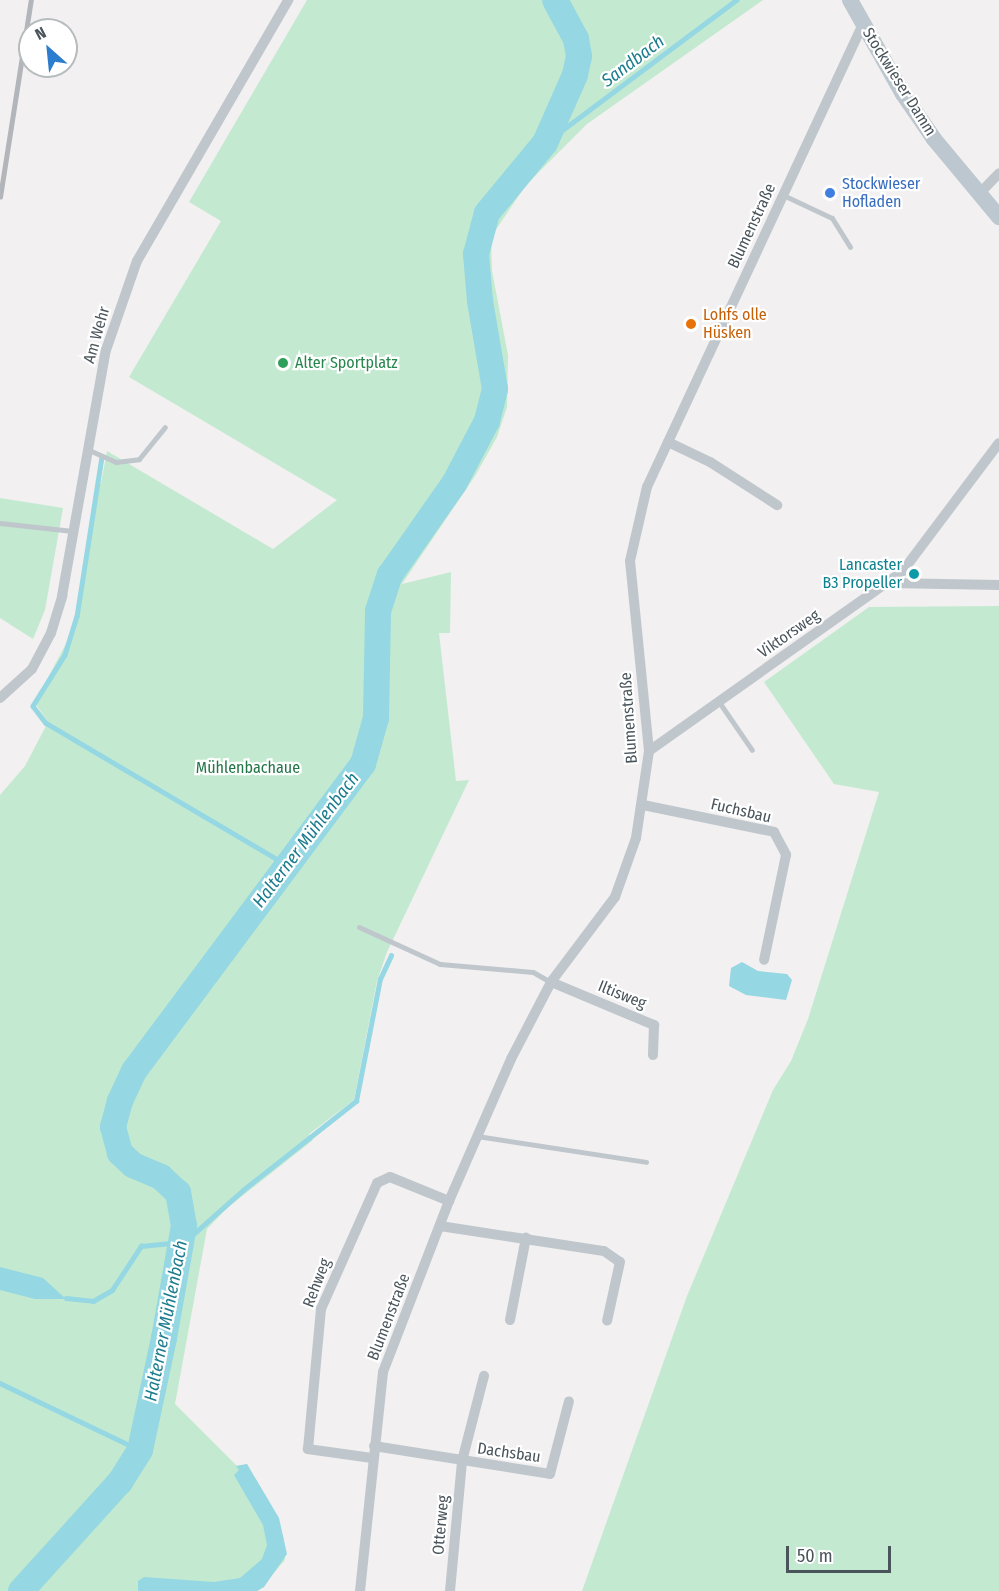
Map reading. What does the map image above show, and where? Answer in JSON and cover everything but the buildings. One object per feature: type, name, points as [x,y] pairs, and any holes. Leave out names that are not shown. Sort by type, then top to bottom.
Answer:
[{"type":"street","name":"Am Wehr","points":[[0,698],[32,669],[51,633],[62,596],[106,350],[137,261],[288,0]]},
{"type":"street","name":"Stockwieser Damm","points":[[850,0],[933,139],[999,217]]},
{"type":"street","name":"Blumenstraße","points":[[360,1591],[372,1458],[383,1372],[449,1201],[531,1016],[550,982],[615,897],[643,805],[649,751],[630,561],[647,487],[863,24]]},
{"type":"street","points":[[979,194],[999,173]]},
{"type":"street","points":[[668,442],[710,462],[777,505]]},
{"type":"street","name":"Viktorsweg","points":[[649,751],[902,572],[999,443]]},
{"type":"street","points":[[888,583],[999,585]]},
{"type":"street","name":"Fuchsbau","points":[[643,805],[774,832],[786,855],[764,960]]},
{"type":"street","name":"Iltisweg","points":[[550,982],[654,1025],[653,1055]]},
{"type":"street","name":"Rehweg","points":[[372,1458],[308,1449],[321,1310],[377,1183],[390,1177],[449,1201]]},
{"type":"street","points":[[440,1226],[604,1251],[620,1262],[606,1321]]},
{"type":"street","points":[[510,1320],[526,1238]]},
{"type":"street","name":"Dachsbau","points":[[462,1461],[484,1376]]},
{"type":"street","name":"Dachsbau","points":[[374,1446],[550,1474],[569,1401]]},
{"type":"street","name":"Otterweg","points":[[450,1591],[462,1461]]},
{"type":"lane","points":[[783,195],[832,218],[850,248]]},
{"type":"lane","points":[[87,449],[116,462],[140,459],[165,427]]},
{"type":"lane","points":[[0,523],[73,531]]},
{"type":"lane","points":[[719,702],[752,750]]},
{"type":"lane","points":[[359,927],[440,964],[533,972],[550,982]]},
{"type":"lane","points":[[477,1136],[646,1162]]},
{"type":"green space","name":"Mühlenbachaue","points":[[307,0],[763,0],[587,124],[526,185],[491,237],[492,271],[508,355],[507,407],[497,437],[475,476],[402,584],[451,572],[450,633],[439,633],[456,781],[469,780],[387,952],[377,981],[354,1100],[309,1134],[313,1140],[227,1208],[207,1229],[175,1404],[237,1466],[247,1464],[276,1518],[284,1539],[285,1560],[258,1591],[0,1591],[0,795],[25,766],[48,722],[37,706],[37,698],[68,640],[77,613],[97,488],[101,483],[107,451],[273,549],[337,500],[129,377],[221,221],[189,202]]},
{"type":"green space","points":[[0,498],[63,508],[45,610],[33,639],[0,618]]},
{"type":"green space","points":[[999,606],[999,1591],[582,1591],[687,1296],[773,1090],[791,1061],[808,1019],[879,792],[834,784],[764,682],[869,607]]},
{"type":"water","points":[[742,962],[758,971],[787,974],[792,980],[786,1000],[746,995],[729,986],[731,968]]},
{"type":"water","points":[[0,1267],[43,1278],[66,1299],[35,1299],[0,1290]]},
{"type":"water","points":[[247,1464],[279,1518],[287,1554],[264,1587],[257,1591],[138,1591],[138,1581],[144,1577],[214,1582],[240,1578],[262,1559],[267,1545],[263,1525],[234,1475],[239,1470],[236,1466]]},
{"type":"waterway","name":"Halterner Mühlenbach","points":[[21,1591],[120,1482],[140,1450],[164,1338],[184,1226],[178,1193],[161,1177],[133,1165],[120,1153],[113,1127],[120,1101],[134,1071],[363,764],[376,718],[378,611],[390,575],[455,482],[487,421],[495,389],[480,301],[476,254],[487,213],[545,143],[575,75],[579,56],[576,39],[555,0]]},
{"type":"waterway","name":"Sandbach","points":[[545,143],[736,0]]},
{"type":"waterway","points":[[102,457],[77,616],[65,655],[33,706],[46,723],[287,865]]},
{"type":"waterway","points":[[180,1246],[243,1190],[356,1101],[380,979],[391,955]]},
{"type":"waterway","points":[[66,1298],[93,1301],[112,1290],[141,1246],[181,1242]]},
{"type":"waterway","points":[[0,1383],[140,1450]]},
{"type":"railway","points":[[0,197],[31,0]]},
{"type":"place","name":"Stockwieser Hofladen","points":[[830,193]]},
{"type":"place","name":"Lohfs olle Hüsken","points":[[691,324]]},
{"type":"place","name":"Alter Sportplatz","points":[[283,363]]},
{"type":"place","name":"Lancaster B3 Propeller","points":[[914,574]]}]
